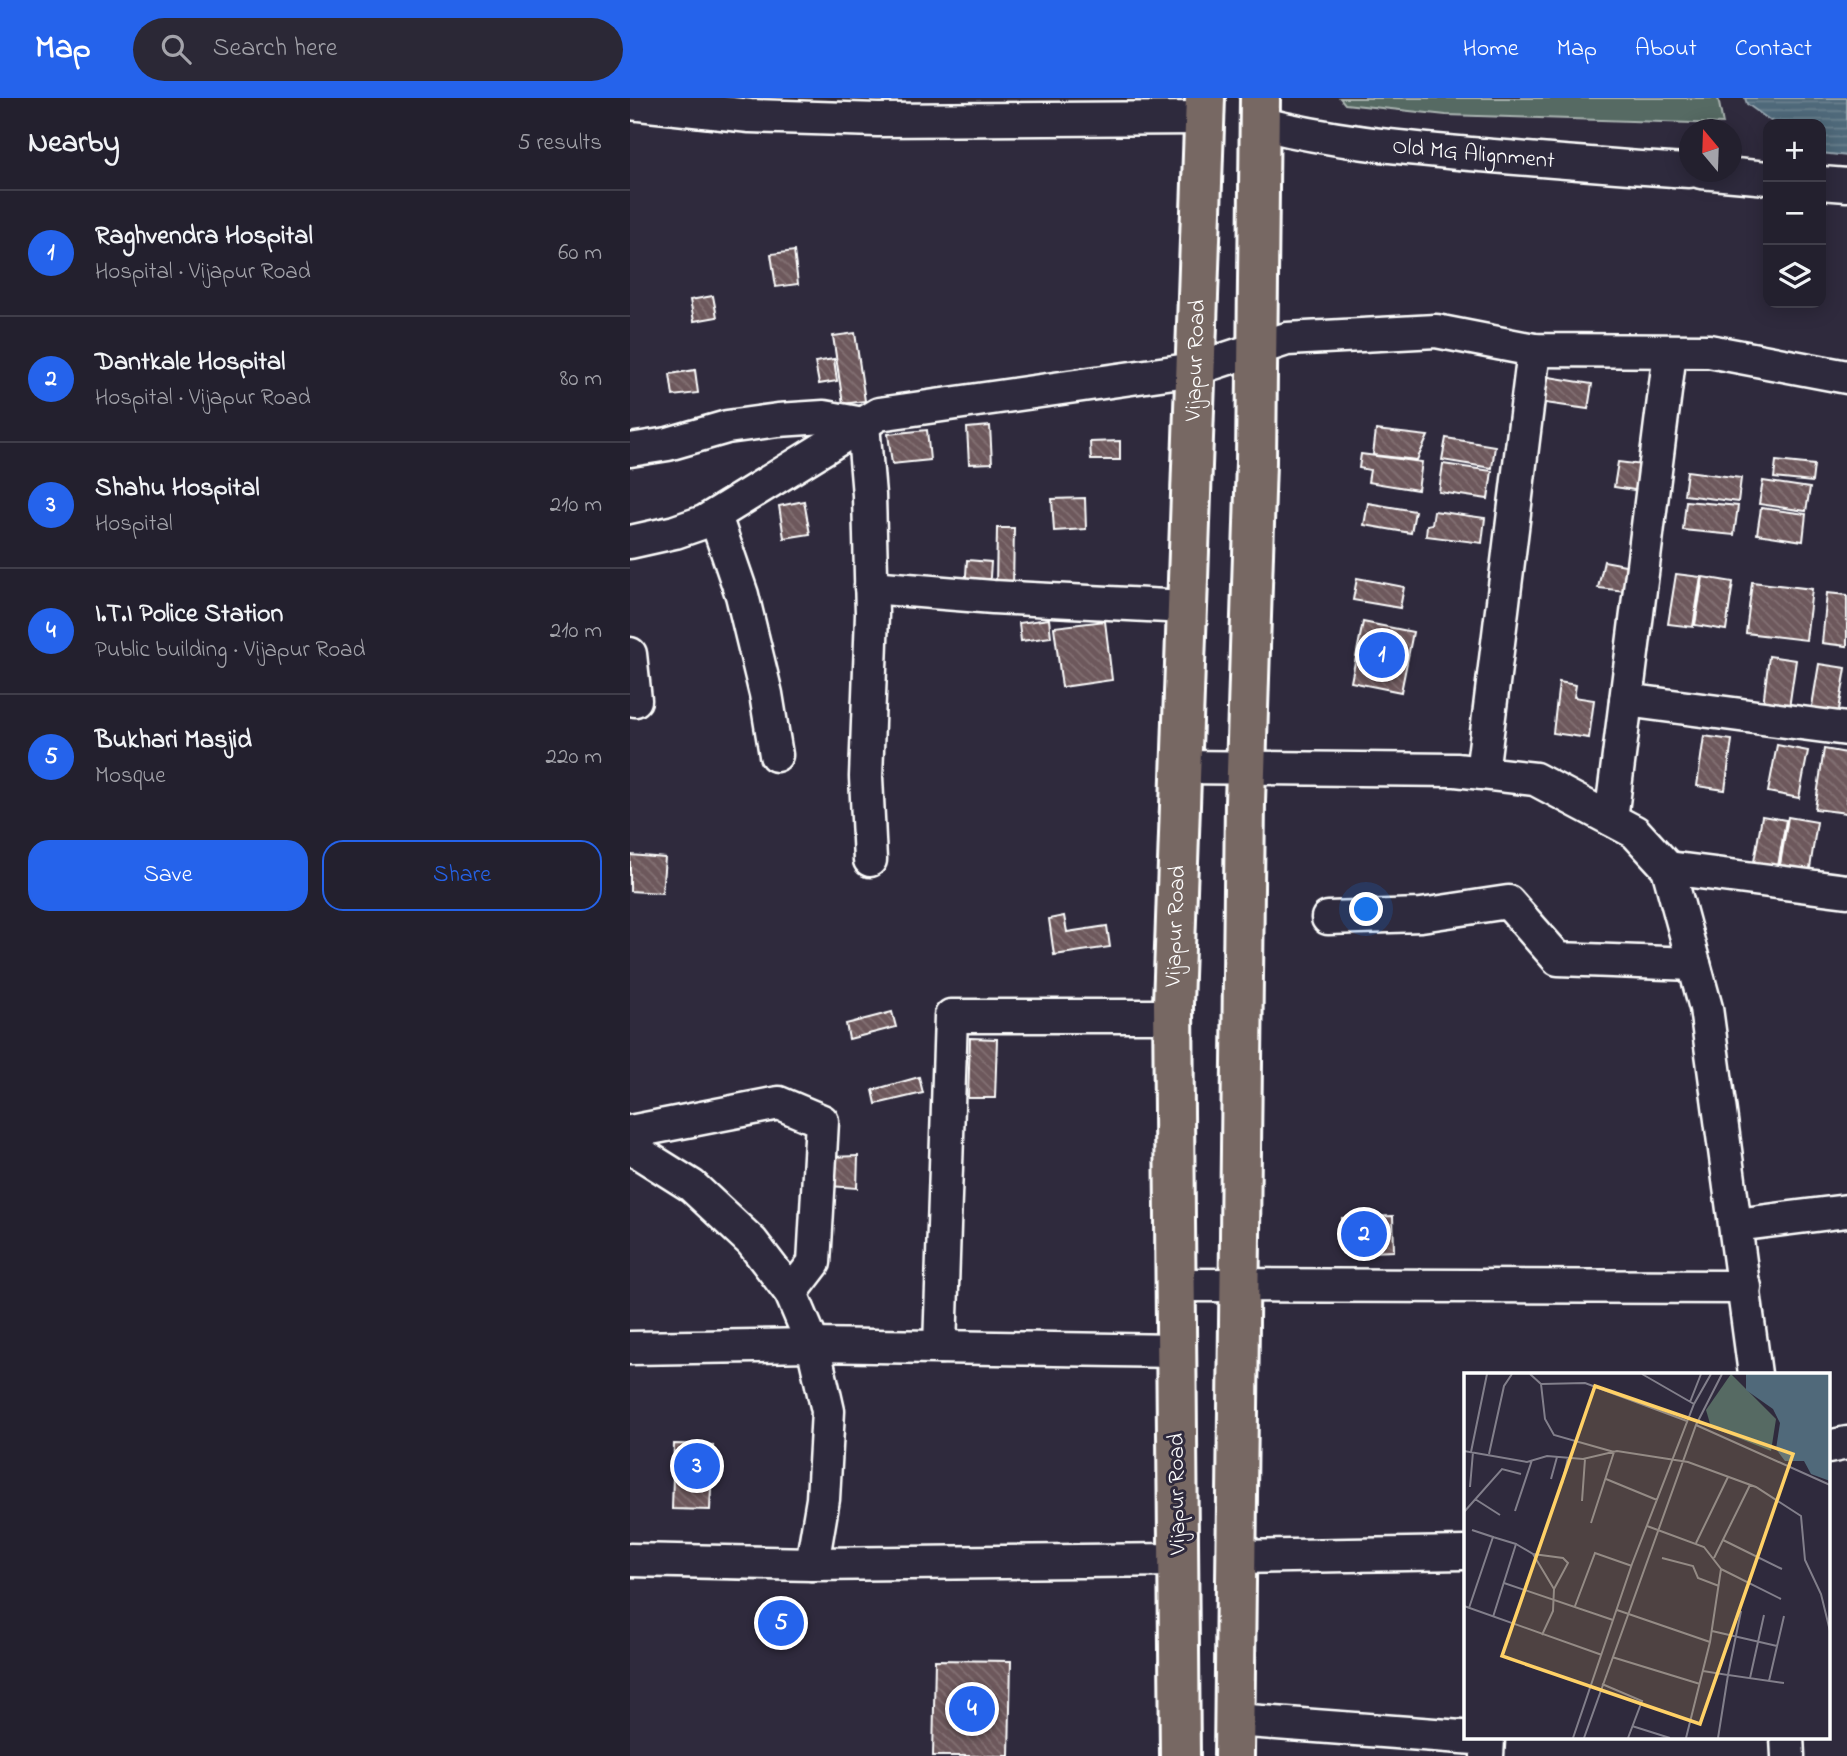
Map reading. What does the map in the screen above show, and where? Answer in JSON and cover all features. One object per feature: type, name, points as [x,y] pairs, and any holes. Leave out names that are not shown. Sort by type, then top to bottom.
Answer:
[{"type":"main road","name":"Vijapur Road","points":[[1180,1756],[1173,1016],[1205,108]]},
{"type":"main road","points":[[1234,1738],[1246,767],[1256,462],[1259,110]]},
{"type":"street","points":[[630,103],[750,116],[878,120],[1205,108]]},
{"type":"street","name":"Old MG Alignment","points":[[1259,110],[1311,136],[1361,143],[1679,170]]},
{"type":"street","points":[[1742,176],[1763,178]]},
{"type":"street","points":[[1826,183],[1847,185]]},
{"type":"street","points":[[630,542],[675,532],[715,516],[879,414],[1195,369],[1287,339],[1436,331],[1534,351],[1709,351],[1847,377]]},
{"type":"street","points":[[1482,773],[1534,351]]},
{"type":"street","points":[[1611,819],[1670,352]]},
{"type":"street","points":[[630,450],[668,444],[727,427],[778,420],[824,416],[863,424]]},
{"type":"street","points":[[863,424],[869,495],[871,587],[866,777],[870,860]]},
{"type":"street","points":[[715,516],[742,595],[766,694],[776,755]]},
{"type":"street","points":[[871,587],[993,597],[1186,607]]},
{"type":"street","points":[[630,654],[635,700]]},
{"type":"street","points":[[1626,700],[1847,729]]},
{"type":"street","points":[[1181,767],[1456,770],[1535,779],[1635,832],[1668,868],[1706,1009],[1755,1373]]},
{"type":"street","points":[[1668,868],[1847,891]]},
{"type":"street","points":[[1328,918],[1421,915],[1508,902],[1558,959],[1694,964]]},
{"type":"street","points":[[940,1347],[951,1016],[1173,1016]]},
{"type":"street","points":[[630,1132],[779,1102],[822,1121],[814,1264],[792,1293]]},
{"type":"street","points":[[630,1147],[692,1186],[752,1242],[792,1293],[813,1345],[828,1411],[823,1499],[811,1564]]},
{"type":"street","points":[[1736,1225],[1847,1211]]},
{"type":"street","points":[[1175,1285],[1745,1287]]},
{"type":"street","points":[[630,1348],[813,1345],[1176,1351]]},
{"type":"street","points":[[1829,1447],[1847,1443]]},
{"type":"street","points":[[1236,1557],[1464,1553]]},
{"type":"street","points":[[630,1560],[811,1564],[1178,1560]]},
{"type":"street","points":[[1234,1738],[1488,1739],[1488,1756]]},
{"type":"street","points":[[1787,1738],[1788,1756]]},
{"type":"green space","points":[[1340,98],[1718,98],[1722,119],[1679,119],[1679,123],[1446,115],[1345,104]]},
{"type":"water","points":[[1745,98],[1847,98],[1847,156],[1826,154],[1826,119],[1768,119],[1747,104]]},
{"type":"building","points":[[794,251],[798,284],[776,287],[771,254]]},
{"type":"building","points":[[713,296],[717,317],[694,321],[690,300]]},
{"type":"building","points":[[855,333],[865,401],[843,404],[833,336]]},
{"type":"building","points":[[834,359],[837,381],[819,384],[815,362]]},
{"type":"building","points":[[695,370],[698,393],[673,396],[670,374]]},
{"type":"building","points":[[1543,376],[1592,384],[1588,409],[1538,402]]},
{"type":"building","points":[[990,426],[992,463],[969,464],[967,428]]},
{"type":"building","points":[[927,430],[930,460],[892,464],[888,434]]},
{"type":"building","points":[[1376,430],[1428,436],[1417,460],[1373,455]]},
{"type":"building","points":[[1446,438],[1495,446],[1492,468],[1442,460]]},
{"type":"building","points":[[1120,441],[1120,460],[1091,460],[1090,442]]},
{"type":"building","points":[[1361,454],[1422,462],[1418,490],[1368,482],[1370,470],[1359,468]]},
{"type":"building","points":[[1776,461],[1814,465],[1812,482],[1774,478]]},
{"type":"building","points":[[1618,462],[1652,466],[1648,492],[1614,487]]},
{"type":"building","points":[[1443,464],[1492,471],[1488,499],[1439,492]]},
{"type":"building","points":[[1687,471],[1741,478],[1738,502],[1684,495]]},
{"type":"building","points":[[1763,481],[1810,488],[1806,511],[1759,504]]},
{"type":"building","points":[[1085,498],[1086,529],[1054,531],[1052,499]]},
{"type":"building","points":[[804,501],[810,534],[784,538],[779,506]]},
{"type":"building","points":[[1686,501],[1738,506],[1734,535],[1683,530]]},
{"type":"building","points":[[1368,503],[1415,511],[1411,533],[1364,525]]},
{"type":"building","points":[[1761,508],[1806,514],[1803,541],[1757,534]]},
{"type":"building","points":[[1434,511],[1485,518],[1482,543],[1426,536],[1427,525],[1432,524]]},
{"type":"building","points":[[997,528],[1014,528],[1013,588],[996,588]]},
{"type":"building","points":[[967,560],[991,562],[989,591],[965,590]]},
{"type":"building","points":[[1604,561],[1636,567],[1634,592],[1598,588]]},
{"type":"building","points":[[1676,574],[1701,577],[1693,627],[1668,624]]},
{"type":"building","points":[[1703,577],[1733,582],[1726,630],[1695,625]]},
{"type":"building","points":[[1357,578],[1404,587],[1400,608],[1353,600]]},
{"type":"building","points":[[1752,582],[1812,589],[1806,640],[1746,633]]},
{"type":"building","points":[[1827,593],[1847,595],[1847,646],[1822,643]]},
{"type":"building","points":[[1049,619],[1051,637],[1021,641],[1019,623]]},
{"type":"building","points":[[1105,621],[1112,680],[1062,687],[1054,627]]},
{"type":"building","points":[[1363,622],[1413,632],[1401,692],[1351,682]]},
{"type":"building","points":[[1769,656],[1796,660],[1789,708],[1763,705]]},
{"type":"building","points":[[1819,664],[1846,668],[1838,716],[1811,712]]},
{"type":"building","points":[[1559,682],[1576,685],[1574,697],[1594,700],[1589,738],[1553,733]]},
{"type":"building","points":[[1704,736],[1732,740],[1725,790],[1697,786]]},
{"type":"building","points":[[1777,745],[1808,751],[1799,798],[1768,792]]},
{"type":"building","points":[[1824,749],[1847,753],[1847,813],[1815,809]]},
{"type":"building","points":[[1762,816],[1786,820],[1778,866],[1754,862]]},
{"type":"building","points":[[1788,817],[1817,822],[1809,875],[1779,871]]},
{"type":"building","points":[[630,855],[665,858],[662,893],[630,891]]},
{"type":"building","points":[[1064,916],[1067,932],[1107,926],[1110,947],[1054,955],[1049,919]]},
{"type":"building","points":[[892,1012],[896,1027],[849,1039],[846,1024]]},
{"type":"building","points":[[970,1038],[997,1039],[995,1098],[968,1098]]},
{"type":"building","points":[[919,1077],[923,1093],[876,1104],[873,1090]]},
{"type":"building","points":[[858,1156],[857,1188],[830,1186],[830,1157]]},
{"type":"building","points":[[1393,1216],[1394,1251],[1343,1253],[1342,1218]]},
{"type":"building","points":[[674,1444],[713,1445],[710,1510],[672,1509]]},
{"type":"building","points":[[935,1660],[1011,1661],[1009,1756],[933,1756]]},
{"type":"place","name":"Raghvendra Hospital","points":[[1382,655]]},
{"type":"place","name":"Dantkale Hospital","points":[[1364,1234]]},
{"type":"place","name":"Shahu Hospital","points":[[697,1466]]},
{"type":"place","name":"Bukhari Masjid","points":[[781,1623]]},
{"type":"place","name":"I.T.I Police Station","points":[[972,1709]]}]
